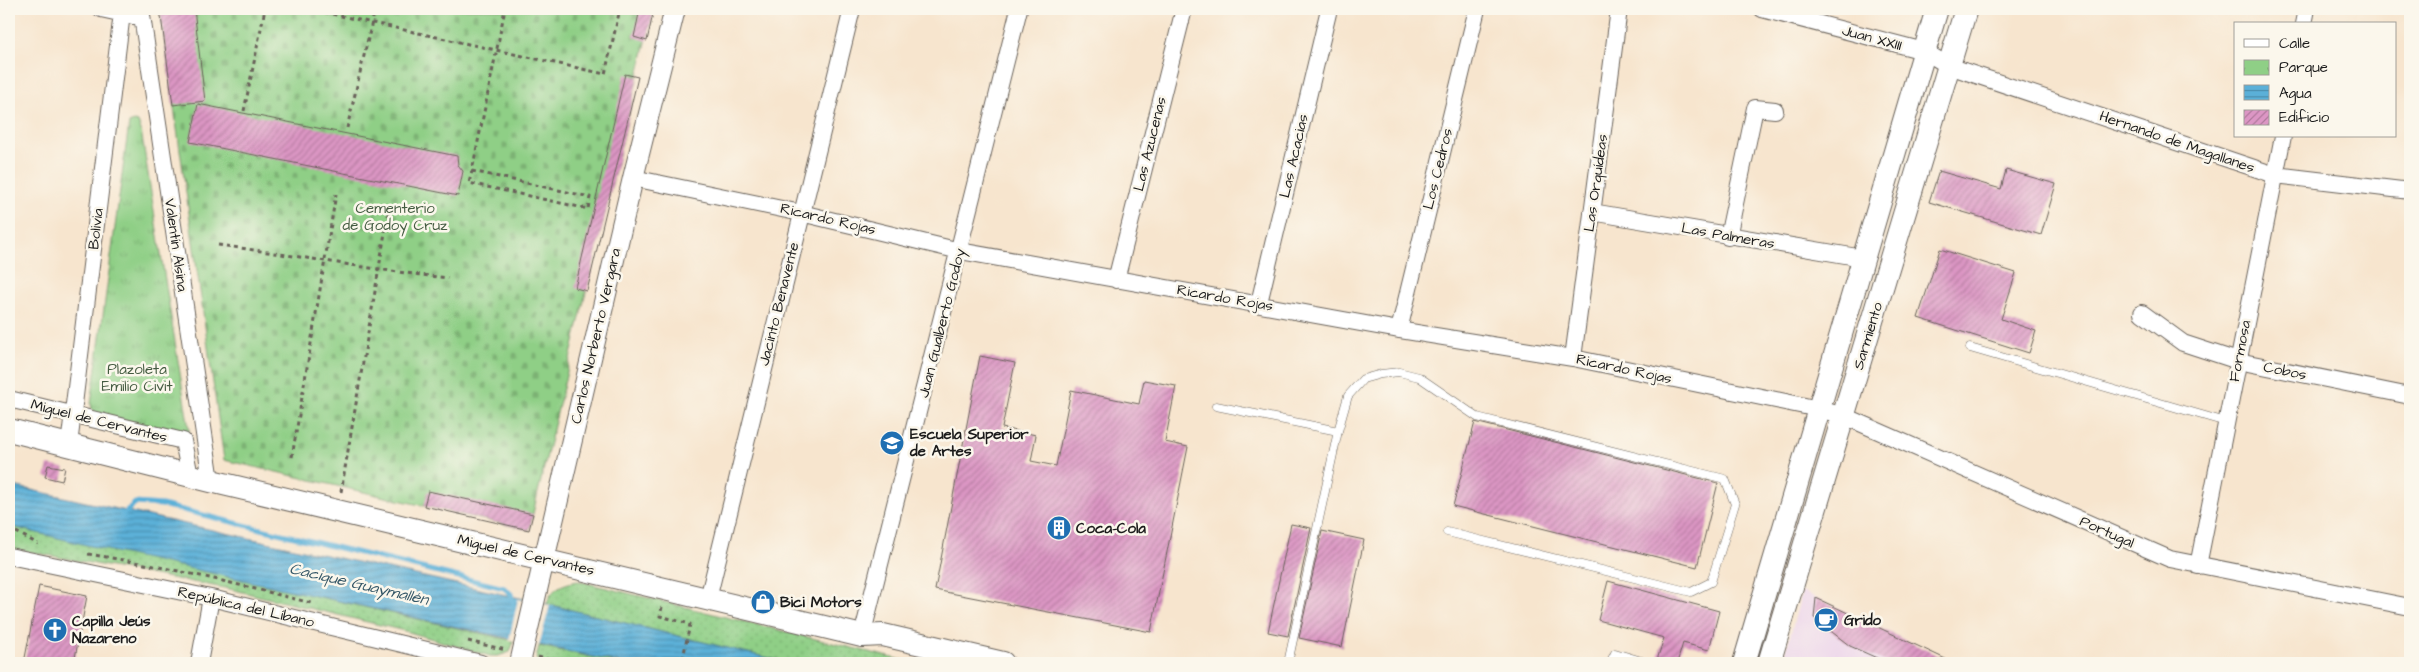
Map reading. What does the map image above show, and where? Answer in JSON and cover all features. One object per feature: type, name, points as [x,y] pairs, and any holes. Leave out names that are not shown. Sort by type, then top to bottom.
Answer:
[{"type":"main road","name":"Sarmiento","points":[[1744,663],[1937,9]]},
{"type":"main road","name":"Sarmiento","points":[[1769,663],[1966,9]]},
{"type":"main road","name":"Miguel de Cervantes","points":[[9,430],[200,479],[338,510],[862,636],[880,646],[951,663]]},
{"type":"main road","name":"Miguel de Cervantes","points":[[862,636],[883,635],[1003,663]]},
{"type":"street","points":[[101,9],[122,13],[141,13]]},
{"type":"street","name":"Carlos Norberto Vergara","points":[[520,663],[633,178],[675,9]]},
{"type":"street","name":"Jacinto Benavente","points":[[708,599],[852,9]]},
{"type":"street","name":"Juan Gualberto Godoy","points":[[862,636],[960,251],[1019,9]]},
{"type":"street","name":"Las Azucenas","points":[[1116,280],[1184,9]]},
{"type":"street","name":"Las Acacias","points":[[1259,303],[1329,9]]},
{"type":"street","name":"Los Cedros","points":[[1399,330],[1477,9]]},
{"type":"street","name":"Las Orquídeas","points":[[1573,358],[1619,9]]},
{"type":"street","name":"Juan XXIII","points":[[1762,9],[1924,51],[1949,66]]},
{"type":"street","points":[[2304,22],[2307,9]]},
{"type":"street","name":"Bolivia","points":[[69,445],[122,13]]},
{"type":"street","name":"Valentín Alsina","points":[[141,13],[200,479]]},
{"type":"street","name":"Hernando de Magallanes","points":[[1949,66],[2275,175],[2410,191]]},
{"type":"street","points":[[1728,237],[1755,108],[1774,110]]},
{"type":"street","name":"Formosa","points":[[2198,566],[2282,138]]},
{"type":"street","name":"Ricardo Rojas","points":[[633,178],[802,212],[960,251],[1116,280],[1259,303],[1399,330],[1573,358],[1819,409]]},
{"type":"street","name":"Las Palmeras","points":[[1592,212],[1728,237],[1863,258]]},
{"type":"street","name":"Cobos","points":[[2142,313],[2183,343],[2238,361],[2410,396]]},
{"type":"street","name":"Miguel de Cervantes","points":[[9,399],[183,441],[200,479]]},
{"type":"street","name":"Portugal","points":[[1819,409],[1844,416],[2170,559],[2410,606]]},
{"type":"street","name":"República del Líbano","points":[[9,556],[211,598],[481,663]]},
{"type":"street","points":[[199,663],[211,598]]},
{"type":"lane","points":[[1970,348],[2226,422]]},
{"type":"lane","points":[[1288,663],[1338,431],[1348,396],[1363,379],[1399,372],[1419,377],[1477,417],[1725,479],[1735,504],[1711,582],[1691,592],[1447,532]]},
{"type":"lane","points":[[1216,406],[1338,431]]},
{"type":"lane","points":[[1610,663],[1615,653],[1648,663]]},
{"type":"path","points":[[244,111],[265,9]]},
{"type":"path","points":[[309,9],[605,74],[620,9]]},
{"type":"path","points":[[347,128],[375,9]]},
{"type":"path","points":[[472,171],[590,197],[588,208],[469,183],[506,9]]},
{"type":"path","points":[[292,456],[336,194]]},
{"type":"path","points":[[338,510],[389,209]]},
{"type":"path","points":[[218,245],[325,260],[379,270],[448,278]]},
{"type":"path","points":[[682,663],[690,624]]},
{"type":"shaded area","points":[[1802,591],[1816,598],[1954,663],[1783,663]]},
{"type":"green space","name":"Cementerio de Godoy Cruz","points":[[160,9],[654,9],[529,530],[224,460]]},
{"type":"green space","name":"Plazoleta Emilio Civit","points":[[138,122],[141,130],[189,429],[189,432],[185,434],[97,414],[92,410],[91,404],[129,123]]},
{"type":"green space","points":[[9,526],[514,641],[510,652],[498,656],[490,656],[409,632],[230,589],[9,548]]},
{"type":"green space","points":[[578,581],[914,663],[789,663],[547,604],[554,590]]},
{"type":"green space","points":[[539,646],[621,663],[541,663],[536,659]]},
{"type":"water","name":"Cacique Guaymallén","points":[[9,485],[547,604],[789,663],[621,663],[111,551],[9,526]]},
{"type":"pier","points":[[518,599],[550,605],[539,646],[509,640]]},
{"type":"building","points":[[160,9],[194,9],[205,101],[173,105]]},
{"type":"building","points":[[640,9],[654,9],[647,41],[634,37]]},
{"type":"building","points":[[625,74],[638,77],[587,291],[575,288]]},
{"type":"building","points":[[198,104],[457,156],[458,165],[463,171],[458,196],[190,142]]},
{"type":"building","points":[[2006,170],[2056,184],[2041,235],[1929,202],[1939,171],[2001,189]]},
{"type":"building","points":[[1940,249],[2016,273],[2001,319],[2036,331],[2029,353],[1918,318]]},
{"type":"building","name":"Coca-Cola","points":[[980,356],[1015,363],[1002,428],[1036,435],[1031,461],[1056,466],[1071,390],[1139,404],[1144,380],[1176,386],[1165,442],[1188,447],[1151,632],[935,590]]},
{"type":"building","points":[[1475,422],[1718,483],[1697,567],[1453,506]]},
{"type":"building","points":[[48,465],[65,468],[62,481],[45,477]]},
{"type":"building","points":[[428,491],[533,514],[529,530],[424,506]]},
{"type":"building","points":[[1291,524],[1311,528],[1288,636],[1268,632]]},
{"type":"building","points":[[1322,531],[1364,540],[1342,647],[1299,638]]},
{"type":"building","points":[[1608,581],[1719,611],[1709,650],[1683,643],[1677,663],[1656,663],[1664,638],[1598,620]]},
{"type":"building","name":"Capilla Jeús Nazareno","points":[[39,586],[87,596],[74,663],[24,663]]},
{"type":"building","points":[[1816,598],[1954,663],[1888,663],[1850,646],[1814,618]]},
{"type":"waterway","points":[[121,517],[135,503],[162,505],[504,588],[511,594],[513,602]]},
{"type":"place","name":"Escuela Superior de Artes","points":[[892,443]]},
{"type":"place","name":"Coca-Cola","points":[[1059,528]]},
{"type":"place","name":"Bici Motors","points":[[763,602]]},
{"type":"place","name":"Grido","points":[[1826,620]]},
{"type":"place","name":"Capilla Jeús Nazareno","points":[[55,630]]}]
